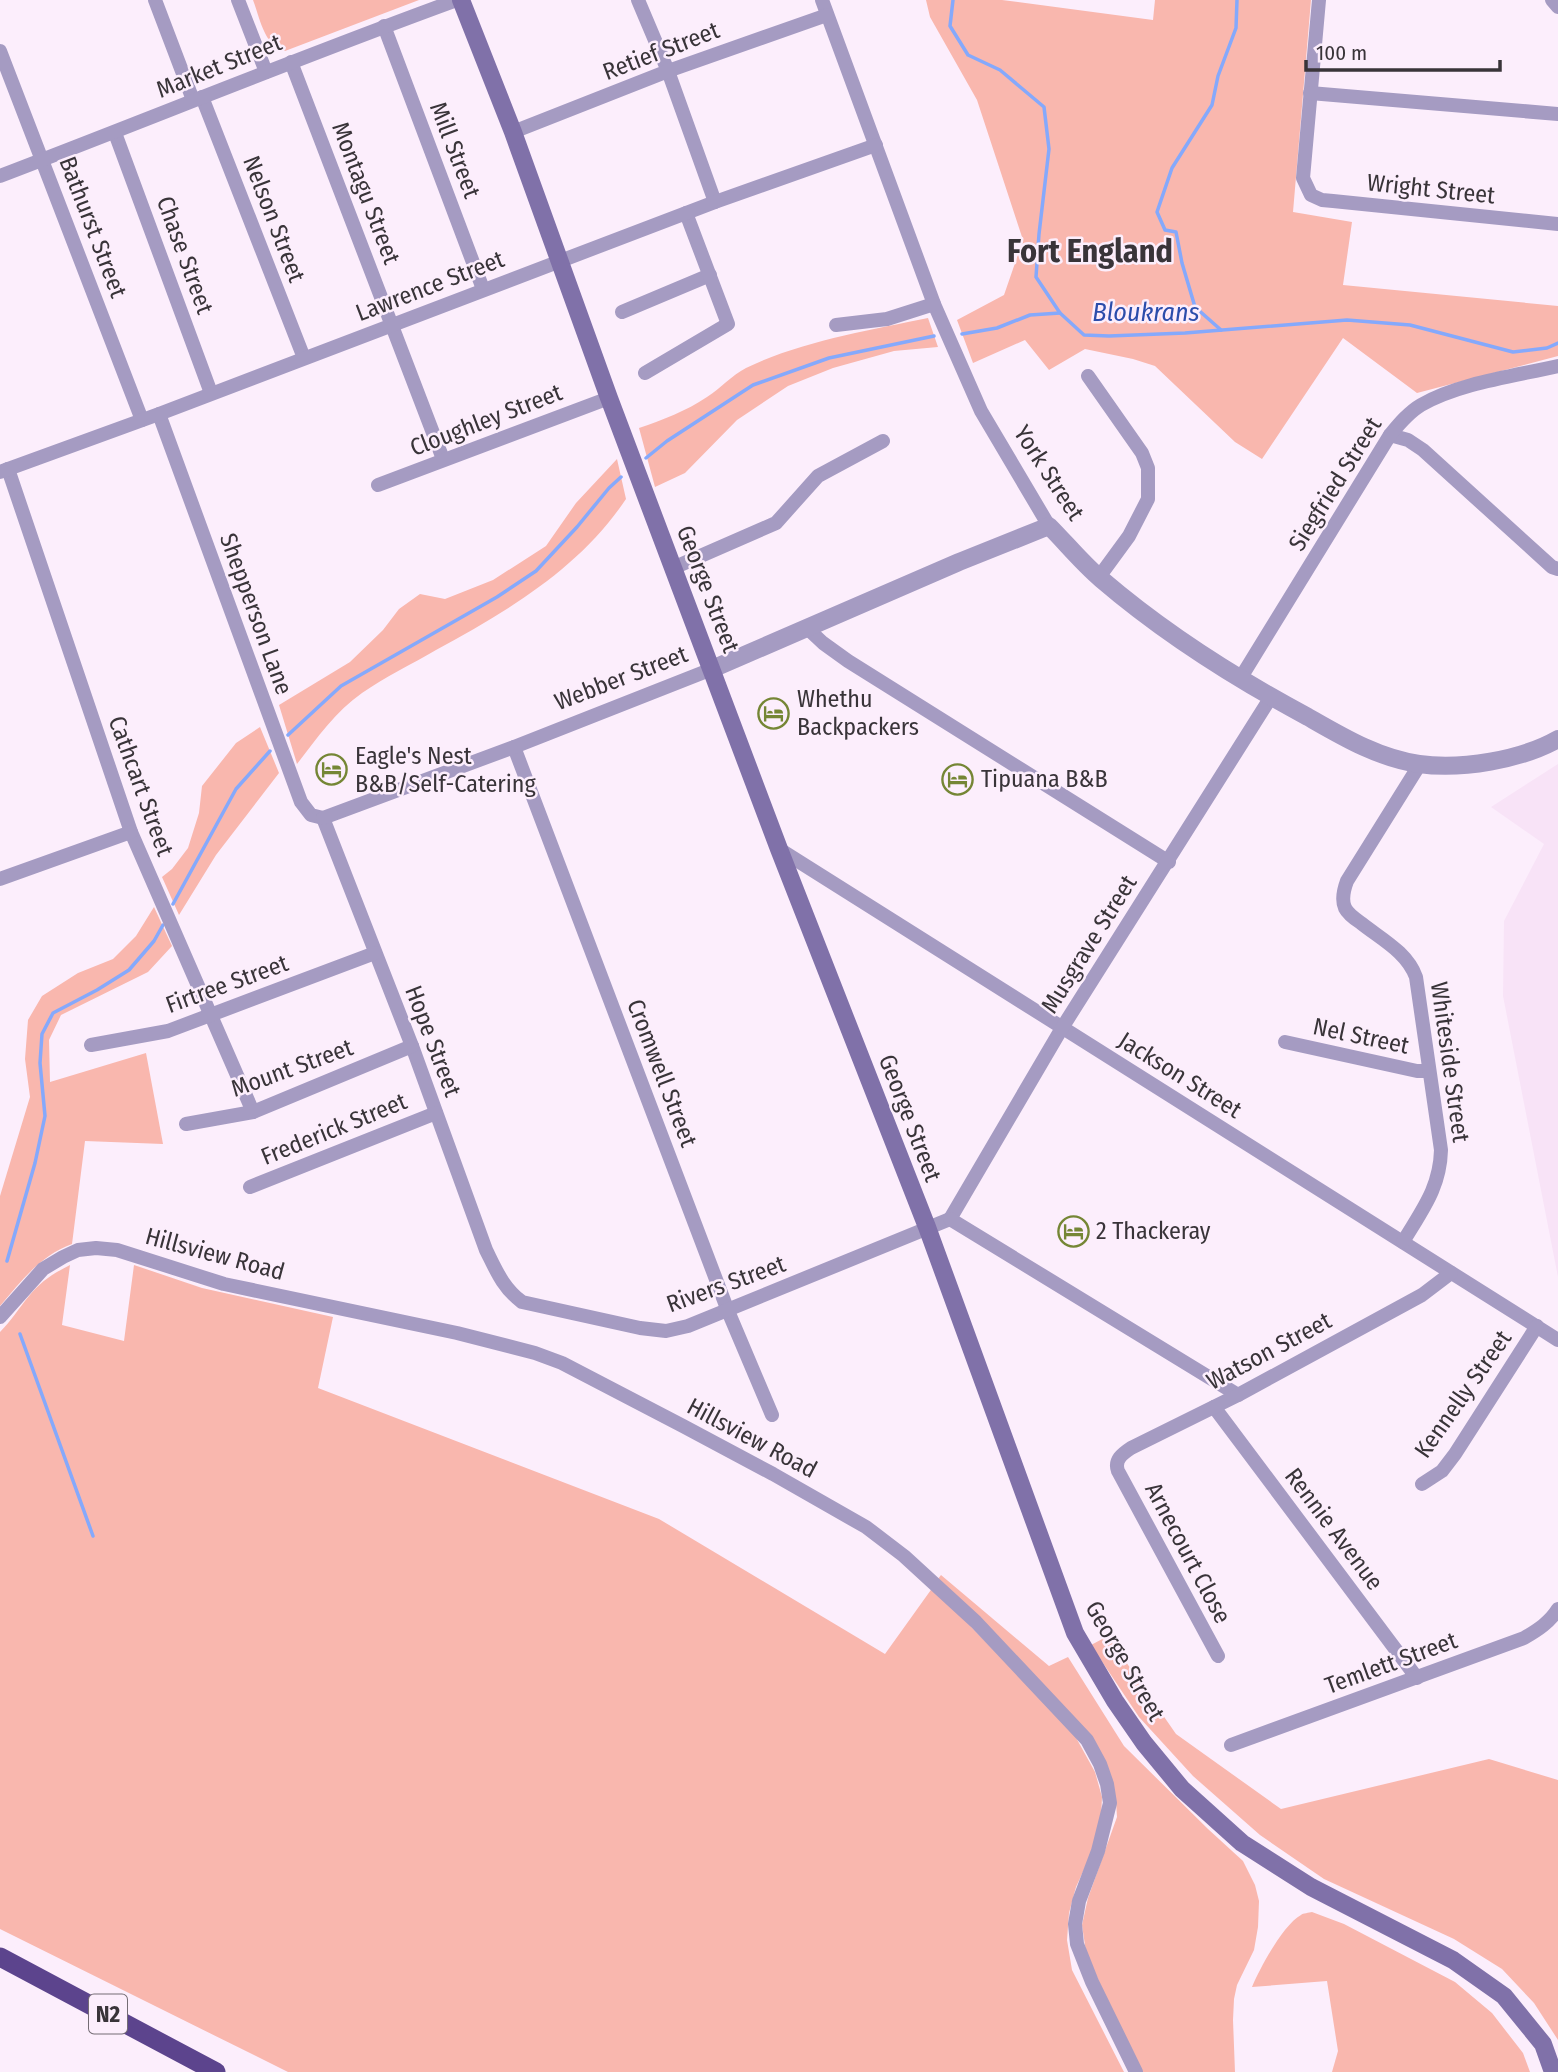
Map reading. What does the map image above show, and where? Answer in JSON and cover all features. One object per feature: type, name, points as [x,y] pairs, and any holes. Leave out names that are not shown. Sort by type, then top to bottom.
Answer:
[{"type":"highway","name":"N2","points":[[0,1957],[216,2072]]},
{"type":"main road","name":"George Street","points":[[459,0],[513,132],[609,398],[779,849],[927,1227],[1075,1633],[1115,1701],[1144,1743],[1182,1789],[1242,1843],[1311,1887],[1453,1960],[1504,1996],[1543,2044],[1553,2072]]},
{"type":"street","name":"Nelson Street","points":[[155,0],[304,358]]},
{"type":"street","points":[[238,0],[266,72]]},
{"type":"street","name":"Market Street","points":[[0,176],[384,26],[459,0]]},
{"type":"street","points":[[638,0],[668,71],[715,202]]},
{"type":"street","name":"York Street","points":[[822,0],[934,304],[981,411],[1049,526],[1099,577],[1145,614],[1240,679],[1378,754],[1420,764],[1461,766],[1515,756],[1558,738]]},
{"type":"street","points":[[1319,0],[1310,93],[1558,114]]},
{"type":"street","points":[[1552,0],[1558,7]]},
{"type":"street","name":"Retief Street","points":[[513,132],[668,71],[827,15]]},
{"type":"street","name":"Mill Street","points":[[384,26],[483,289]]},
{"type":"street","name":"Bathurst Street","points":[[0,51],[142,420]]},
{"type":"street","name":"Montagu Street","points":[[291,62],[443,459]]},
{"type":"street","name":"Wright Street","points":[[1310,93],[1303,178],[1311,195],[1322,200],[1558,224]]},
{"type":"street","name":"Chase Street","points":[[115,132],[211,393]]},
{"type":"street","name":"Lawrence Street","points":[[4,470],[159,414],[715,202],[876,145]]},
{"type":"street","points":[[645,373],[726,326],[728,321],[686,213]]},
{"type":"street","points":[[622,312],[710,275]]},
{"type":"street","points":[[836,325],[887,319],[934,304]]},
{"type":"street","name":"Siegfried Street","points":[[1240,679],[1401,421],[1420,406],[1448,391],[1558,366]]},
{"type":"street","points":[[1088,376],[1142,453],[1148,468],[1148,499],[1144,508],[1129,536],[1099,577]]},
{"type":"street","name":"Cloughley Street","points":[[378,485],[609,398]]},
{"type":"street","name":"Shepperson Lane","points":[[159,414],[301,802],[311,815],[323,818]]},
{"type":"street","points":[[1390,435],[1408,440],[1423,450],[1552,567],[1558,569]]},
{"type":"street","points":[[673,568],[776,523],[818,476],[883,441]]},
{"type":"street","name":"Cathcart Street","points":[[4,470],[131,832],[253,1111]]},
{"type":"street","name":"Webber Street","points":[[323,818],[712,669],[1049,526]]},
{"type":"street","points":[[807,628],[848,661],[1168,862]]},
{"type":"street","name":"Musgrave Street","points":[[950,1219],[1062,1028],[1271,697]]},
{"type":"street","name":"Cromwell Street","points":[[514,747],[728,1311],[772,1415]]},
{"type":"street","name":"Whiteside Street","points":[[1403,1242],[1436,1186],[1441,1150],[1416,977],[1402,955],[1353,918],[1345,908],[1343,896],[1347,881],[1420,764]]},
{"type":"street","name":"Hope Street","points":[[323,818],[412,1046],[486,1250],[501,1280]]},
{"type":"street","points":[[0,879],[131,832]]},
{"type":"street","name":"Jackson Street","points":[[779,849],[1558,1340]]},
{"type":"street","name":"Firtree Street","points":[[92,1045],[168,1031],[375,953]]},
{"type":"street","name":"Nel Street","points":[[1285,1042],[1417,1071],[1428,1071]]},
{"type":"street","name":"Mount Street","points":[[186,1124],[253,1111],[412,1046]]},
{"type":"street","name":"Frederick Street","points":[[250,1186],[436,1113]]},
{"type":"street","points":[[950,1219],[1238,1395]]},
{"type":"street","name":"Rivers Street","points":[[501,1280],[510,1293],[523,1301],[640,1328],[666,1331],[728,1311],[950,1219]]},
{"type":"street","name":"Hillsview Road","points":[[0,1317],[43,1269],[63,1257],[78,1250],[117,1250],[224,1284],[457,1333],[535,1353],[562,1363],[683,1426],[866,1527],[904,1556],[976,1622],[1087,1740],[1100,1764],[1110,1803],[1098,1851],[1079,1901],[1075,1924],[1077,1944],[1092,1982],[1136,2072]]},
{"type":"street","name":"Watson Street","points":[[1118,1471],[1117,1462],[1130,1448],[1238,1395],[1422,1295],[1451,1273]]},
{"type":"street","name":"Kennelly Street","points":[[1422,1484],[1442,1471],[1537,1326]]},
{"type":"street","name":"Rennie Avenue","points":[[1214,1407],[1417,1678]]},
{"type":"street","name":"Arnecourt Close","points":[[1118,1471],[1218,1656]]},
{"type":"street","name":"Temlett Street","points":[[1231,1745],[1524,1638],[1553,1618],[1558,1609]]},
{"type":"shaded area","points":[[253,0],[419,0],[285,51],[267,37]]},
{"type":"shaded area","points":[[926,0],[1002,0],[1153,20],[1155,0],[1311,0],[1293,212],[1352,222],[1343,285],[1558,306],[1558,356],[1417,393],[1343,338],[1262,459],[1235,442],[1155,366],[1085,349],[1049,370],[1025,340],[973,363],[957,320],[1004,295],[1023,240],[977,100],[930,17]]},
{"type":"shaded area","points":[[928,318],[938,347],[894,351],[833,368],[788,386],[737,420],[685,473],[655,487],[639,428],[691,407],[741,371],[767,359],[835,338]]},
{"type":"shaded area","points":[[617,459],[626,499],[608,524],[565,567],[490,620],[362,693],[335,717],[297,764],[279,705],[350,662],[383,630],[399,609],[420,594],[445,599],[493,580],[546,546],[576,503]]},
{"type":"shaded area","points":[[260,727],[279,773],[216,855],[179,915],[162,877],[172,869],[188,848],[199,813],[202,786],[236,743]]},
{"type":"shaded area","points":[[1558,764],[1558,1277],[1503,996],[1504,921],[1544,844],[1491,807]]},
{"type":"shaded area","points":[[154,907],[172,946],[148,972],[61,1015],[49,1040],[50,1082],[146,1053],[163,1144],[85,1141],[72,1244],[41,1262],[0,1306],[0,1196],[30,1097],[25,1059],[28,1020],[42,996],[78,973],[113,959],[136,936]]},
{"type":"shaded area","points":[[70,1265],[62,1325],[124,1341],[134,1265],[202,1288],[333,1317],[318,1388],[659,1519],[885,1654],[933,1587],[1074,1734],[1095,1772],[1102,1797],[1101,1818],[1091,1854],[1076,1887],[1069,1913],[1067,1940],[1072,1970],[1124,2072],[288,2072],[0,1929],[0,1332],[38,1286]]},
{"type":"shaded area","points":[[941,1575],[1049,1666],[1068,1657],[1124,1746],[1243,1861],[1255,1885],[1259,1901],[1254,1950],[1237,1985],[1234,1999],[1235,2072],[1142,2072],[1086,1952],[1082,1925],[1088,1898],[1117,1817],[1116,1801],[1104,1759],[938,1579]]},
{"type":"shaded area","points":[[1108,1636],[1176,1734],[1281,1809],[1489,1759],[1558,1780],[1558,2040],[1534,2003],[1502,1969],[1454,1939],[1324,1879],[1260,1835],[1193,1776],[1139,1717],[1091,1645]]},
{"type":"shaded area","points":[[1312,1912],[1344,1924],[1455,1982],[1492,2013],[1523,2053],[1530,2072],[1332,2072],[1338,2051],[1327,1981],[1252,1987],[1266,1959],[1287,1928],[1302,1914]]},
{"type":"waterway","name":"Bloukrans","points":[[953,0],[950,26],[968,55],[1000,70],[1044,107],[1049,149],[1036,277],[1060,313],[1084,335],[1185,333],[1347,320],[1410,325],[1513,352],[1547,348],[1558,343]]},
{"type":"waterway","points":[[1221,330],[1195,307],[1176,232],[1165,230],[1157,212],[1172,168],[1212,105],[1218,76],[1236,28],[1237,0]]},
{"type":"waterway","points":[[962,334],[997,328],[1030,315],[1060,313]]},
{"type":"waterway","points":[[646,458],[667,441],[753,385],[829,358],[934,336]]},
{"type":"waterway","points":[[288,735],[341,686],[497,597],[536,571],[621,477]]},
{"type":"waterway","points":[[173,904],[236,789],[270,751]]},
{"type":"waterway","points":[[7,1261],[35,1163],[45,1116],[40,1063],[42,1034],[53,1013],[129,970],[154,941],[163,925]]},
{"type":"waterway","points":[[20,1334],[93,1536]]},
{"type":"place","name":"Whethu Backpackers","points":[[774,713]]},
{"type":"place","name":"Eagle's Nest B&B/Self-Catering","points":[[332,770]]},
{"type":"place","name":"Tipuana B&B","points":[[958,779]]},
{"type":"place","name":"2 Thackeray","points":[[1073,1231]]},
{"type":"district","name":"Fort England","points":[[1090,251]]}]
